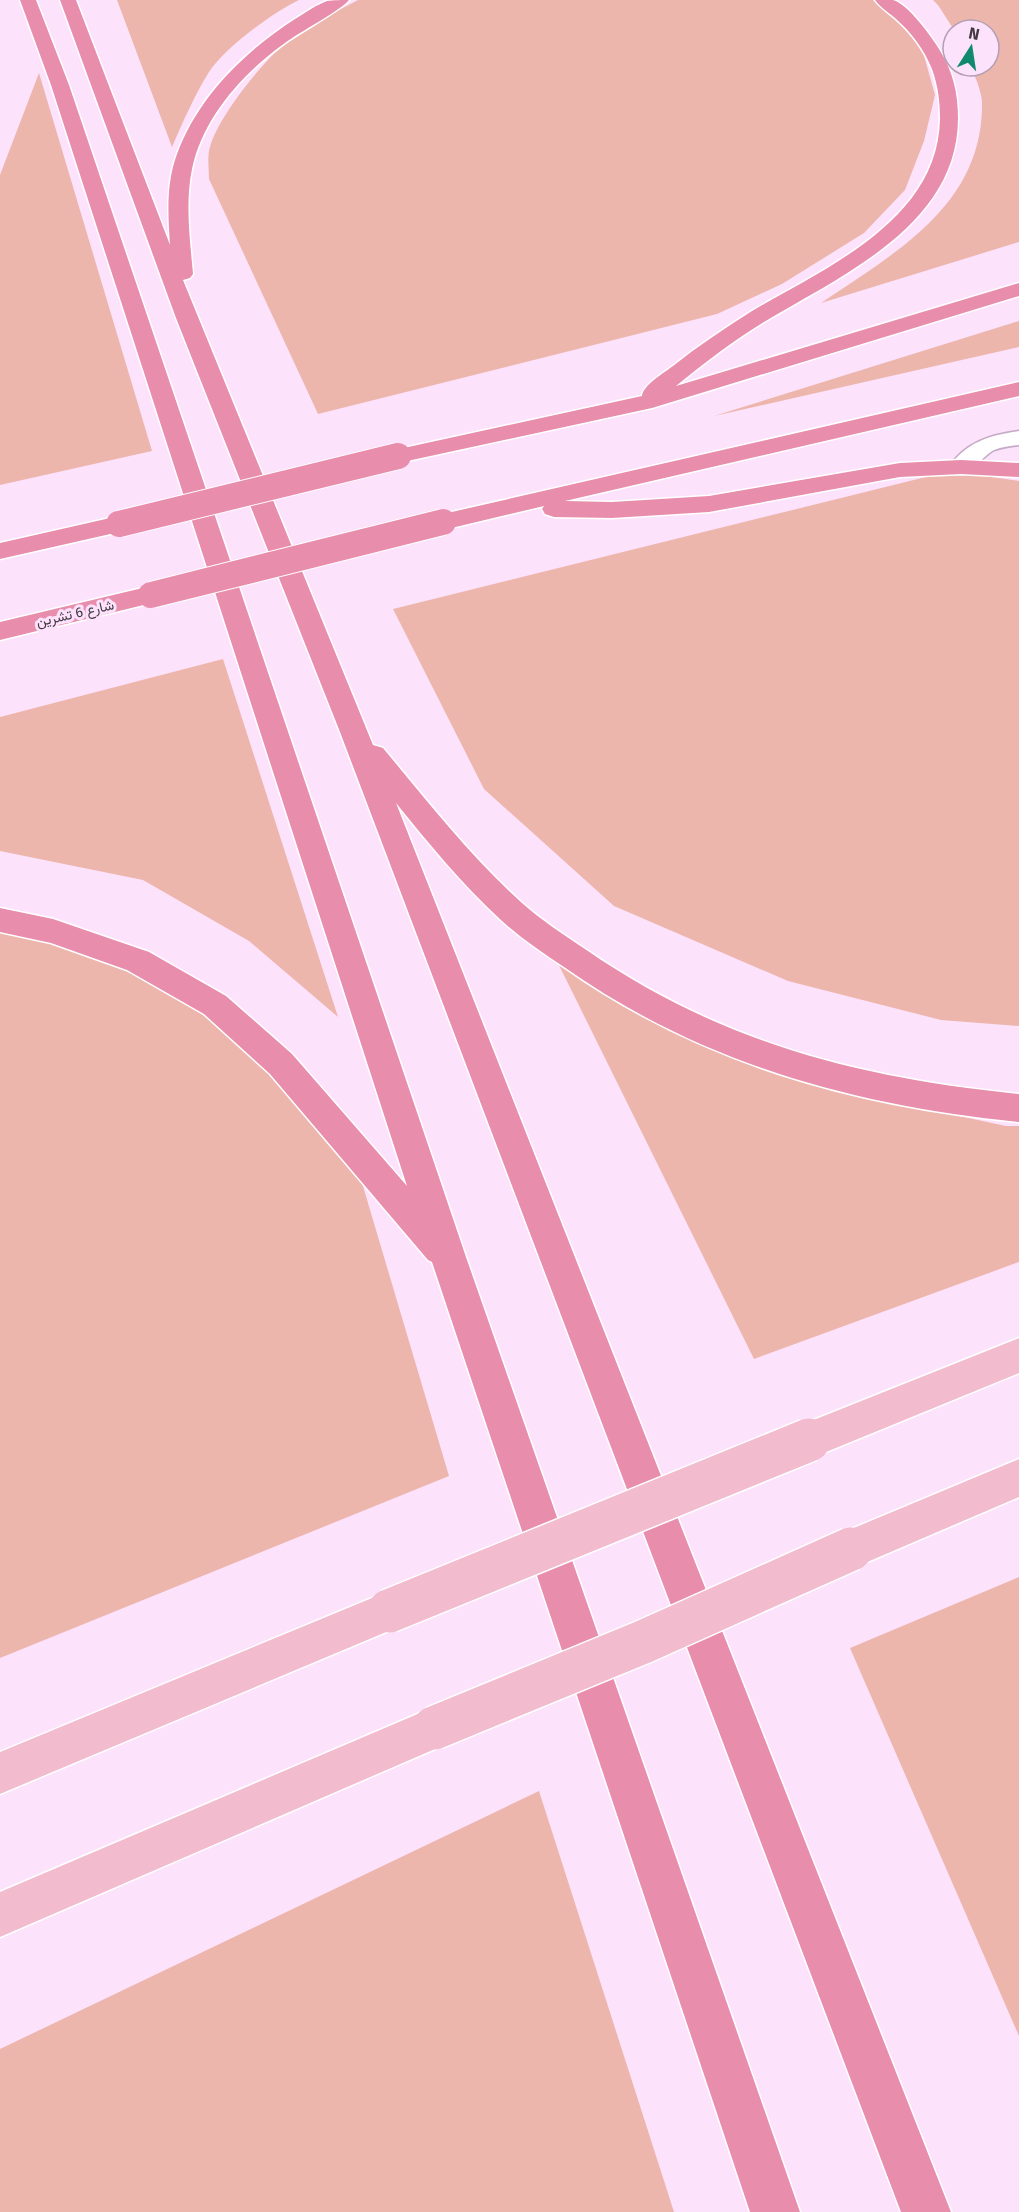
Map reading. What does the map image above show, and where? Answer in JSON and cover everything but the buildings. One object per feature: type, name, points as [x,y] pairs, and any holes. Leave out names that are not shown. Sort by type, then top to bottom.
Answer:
[{"type":"highway","points":[[28,0],[60,85],[449,1260],[775,2212]]},
{"type":"highway","points":[[68,0],[187,318],[354,732],[926,2212]]},
{"type":"highway","points":[[187,318],[179,233],[180,194],[186,157],[204,117],[231,81],[266,47],[308,18],[341,0]]},
{"type":"highway","points":[[644,403],[678,371],[718,343],[801,293],[884,238],[911,213],[930,187],[944,160],[951,134],[946,80],[934,53],[915,28],[883,0]]},
{"type":"highway","points":[[0,552],[398,456],[644,403],[1019,289]]},
{"type":"highway","name":"شارع 6 تشرين","points":[[0,631],[443,522],[1019,388]]},
{"type":"highway","points":[[513,506],[563,509],[661,508],[757,497],[900,470],[961,467],[1019,470]]},
{"type":"highway","points":[[354,732],[454,854],[512,912],[583,967],[657,1010],[761,1055],[863,1086],[969,1104],[1019,1108]]},
{"type":"highway","points":[[0,920],[54,931],[138,961],[215,1005],[281,1064],[449,1260]]},
{"type":"main road","points":[[0,1773],[389,1611],[1019,1355]]},
{"type":"main road","points":[[0,1915],[434,1728],[643,1642],[851,1549],[1019,1478]]},
{"type":"lane","points":[[961,467],[977,449],[987,444],[1019,438]]},
{"type":"shaded area","points":[[117,0],[299,0],[250,32],[217,62],[198,90],[172,147]]},
{"type":"shaded area","points":[[358,0],[882,0],[897,13],[923,52],[935,95],[924,141],[905,190],[864,233],[782,284],[717,314],[318,414],[209,179],[209,154],[215,135],[231,106],[265,63],[303,31]]},
{"type":"shaded area","points":[[933,0],[1019,0],[1019,242],[821,303],[878,265],[930,222],[952,197],[968,169],[979,137],[982,101],[975,78],[1001,78],[1001,18],[946,18]]},
{"type":"shaded area","points":[[39,73],[152,451],[0,485],[0,175]]},
{"type":"shaded area","points":[[1019,321],[1019,347],[714,416]]},
{"type":"shaded area","points":[[950,471],[1019,481],[1019,1026],[941,1020],[788,981],[614,906],[484,789],[393,609]]},
{"type":"shaded area","points":[[223,659],[338,1017],[249,941],[143,880],[0,851],[0,717]]},
{"type":"shaded area","points":[[0,925],[198,988],[357,1166],[449,1476],[0,1658]]},
{"type":"shaded area","points":[[548,943],[824,1087],[1006,1126],[1019,1126],[1019,1262],[754,1359]]},
{"type":"shaded area","points":[[1019,1577],[1019,2036],[850,1648]]},
{"type":"shaded area","points":[[539,1791],[674,2212],[0,2212],[0,2049]]}]
